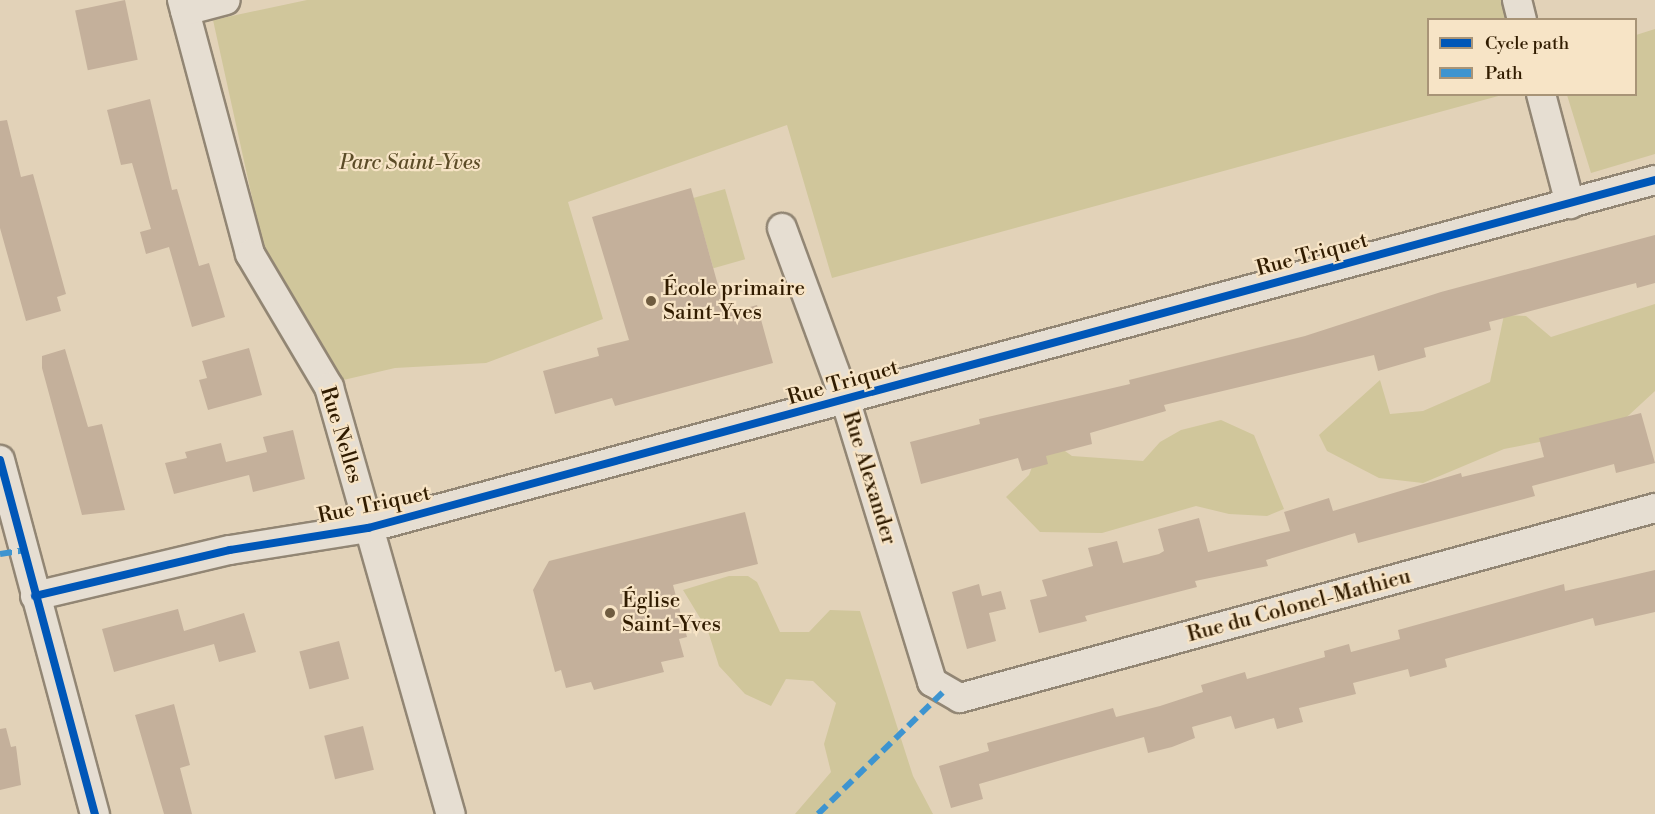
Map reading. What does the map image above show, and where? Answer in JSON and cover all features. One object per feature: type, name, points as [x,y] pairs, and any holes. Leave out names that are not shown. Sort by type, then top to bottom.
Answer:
[{"type":"street","points":[[184,5],[226,0]]},
{"type":"street","points":[[1517,0],[1522,18]]},
{"type":"street","name":"Rue Nelles","points":[[184,5],[250,254],[329,387],[451,814]]},
{"type":"street","points":[[1542,96],[1570,204]]},
{"type":"street","name":"Rue Triquet","points":[[35,596],[230,550],[368,528],[846,402],[1655,180]]},
{"type":"street","name":"Rue Alexander","points":[[782,228],[846,402],[932,682],[943,692]]},
{"type":"street","points":[[0,460],[95,814]]},
{"type":"street","name":"Rue du Colonel-Mathieu","points":[[943,692],[960,698],[1655,508]]},
{"type":"green space","name":"Parc Saint-Yves","points":[[307,0],[1506,0],[1510,18],[1427,18],[1427,96],[1498,96],[832,278],[787,125],[568,202],[603,319],[486,363],[395,368],[339,381],[264,252],[213,20]]},
{"type":"green space","points":[[1655,29],[1655,154],[1591,173],[1567,96],[1637,96],[1637,35]]},
{"type":"green space","points":[[725,189],[745,259],[713,268],[693,198]]},
{"type":"green space","points":[[1655,304],[1655,391],[1616,427],[1504,449],[1423,483],[1379,478],[1327,451],[1319,435],[1380,380],[1390,414],[1423,411],[1490,382],[1504,315],[1526,316],[1551,337]]},
{"type":"green space","points":[[1221,420],[1254,435],[1284,509],[1267,516],[1229,514],[1196,506],[1102,533],[1040,532],[1006,497],[1029,475],[1040,446],[1058,446],[1072,456],[1143,461],[1160,442],[1181,430]]},
{"type":"green space","points":[[729,576],[748,576],[757,582],[780,632],[809,632],[830,610],[860,611],[913,776],[933,814],[795,814],[831,772],[824,744],[836,703],[813,681],[786,679],[771,706],[745,694],[719,666],[708,631],[683,590]]},
{"type":"building","points":[[125,0],[138,60],[88,70],[75,11]]},
{"type":"building","points":[[150,99],[172,190],[177,189],[199,266],[209,263],[225,317],[192,327],[169,247],[146,254],[140,232],[151,229],[132,163],[121,165],[107,110]]},
{"type":"building","points":[[7,120],[21,177],[33,174],[66,294],[57,297],[61,311],[26,321],[0,228],[0,121]]},
{"type":"building","name":"École primaire Saint-Yves","points":[[691,188],[726,314],[757,305],[773,363],[615,406],[612,398],[555,414],[543,371],[599,356],[597,348],[629,340],[592,217]]},
{"type":"building","points":[[1655,235],[1655,283],[1637,288],[1636,283],[1489,322],[1491,330],[1424,348],[1426,357],[1378,371],[1374,355],[1164,405],[1166,411],[1090,433],[1092,444],[1046,456],[1048,464],[1022,471],[1018,458],[921,484],[910,442],[980,424],[979,419],[1130,384],[1129,380],[1305,336],[1441,292]]},
{"type":"building","points":[[249,348],[262,395],[208,410],[199,380],[207,378],[202,361]]},
{"type":"building","points":[[65,349],[88,427],[102,424],[125,510],[82,515],[42,368],[42,356]]},
{"type":"building","points":[[1641,413],[1655,463],[1616,473],[1614,464],[1532,486],[1535,496],[1358,543],[1355,533],[1266,560],[1268,566],[1195,581],[1197,587],[1085,616],[1087,621],[1039,633],[1030,600],[1047,596],[1042,580],[1093,566],[1088,548],[1117,541],[1123,563],[1159,554],[1164,551],[1158,529],[1199,518],[1208,552],[1290,531],[1284,512],[1329,498],[1333,511],[1461,473],[1462,477],[1544,457],[1539,438]]},
{"type":"building","points":[[293,430],[305,479],[253,492],[249,475],[174,494],[165,463],[187,458],[185,452],[221,443],[226,462],[267,452],[263,437]]},
{"type":"building","name":"Église Saint-Yves","points":[[745,512],[758,564],[673,585],[687,637],[679,639],[684,657],[661,662],[664,672],[594,690],[591,682],[566,688],[561,670],[555,672],[533,590],[549,561]]},
{"type":"building","points":[[1655,570],[1655,612],[1595,626],[1593,618],[1445,659],[1447,667],[1410,677],[1408,669],[1353,683],[1356,694],[1299,708],[1303,722],[1277,729],[1274,718],[1235,729],[1231,716],[1192,727],[1195,738],[1148,753],[1144,737],[979,784],[983,799],[951,808],[939,766],[989,751],[987,743],[1113,708],[1116,717],[1160,706],[1203,692],[1201,685],[1245,672],[1247,679],[1325,657],[1324,651],[1349,644],[1351,652],[1400,639],[1398,630],[1564,584],[1565,591]]},
{"type":"building","points":[[979,584],[982,596],[1001,591],[1006,609],[989,613],[996,641],[967,649],[952,592]]},
{"type":"building","points":[[178,609],[184,631],[244,613],[256,652],[219,662],[214,644],[114,672],[102,629]]},
{"type":"building","points":[[339,641],[349,679],[309,689],[299,652]]},
{"type":"building","points":[[174,704],[190,765],[180,768],[192,814],[164,814],[135,715]]},
{"type":"building","points":[[363,726],[374,770],[335,779],[324,736]]},
{"type":"building","points":[[6,728],[11,747],[16,746],[21,785],[0,790],[0,729]]},
{"type":"marked path","points":[[0,554],[24,550]]},
{"type":"marked path","points":[[818,814],[943,692]]},
{"type":"cycle path","points":[[35,596],[230,550],[368,528],[1655,180]]},
{"type":"cycle path","points":[[0,460],[95,814]]},
{"type":"place","name":"École primaire Saint-Yves","points":[[651,301]]},
{"type":"place","name":"Église Saint-Yves","points":[[610,613]]}]
